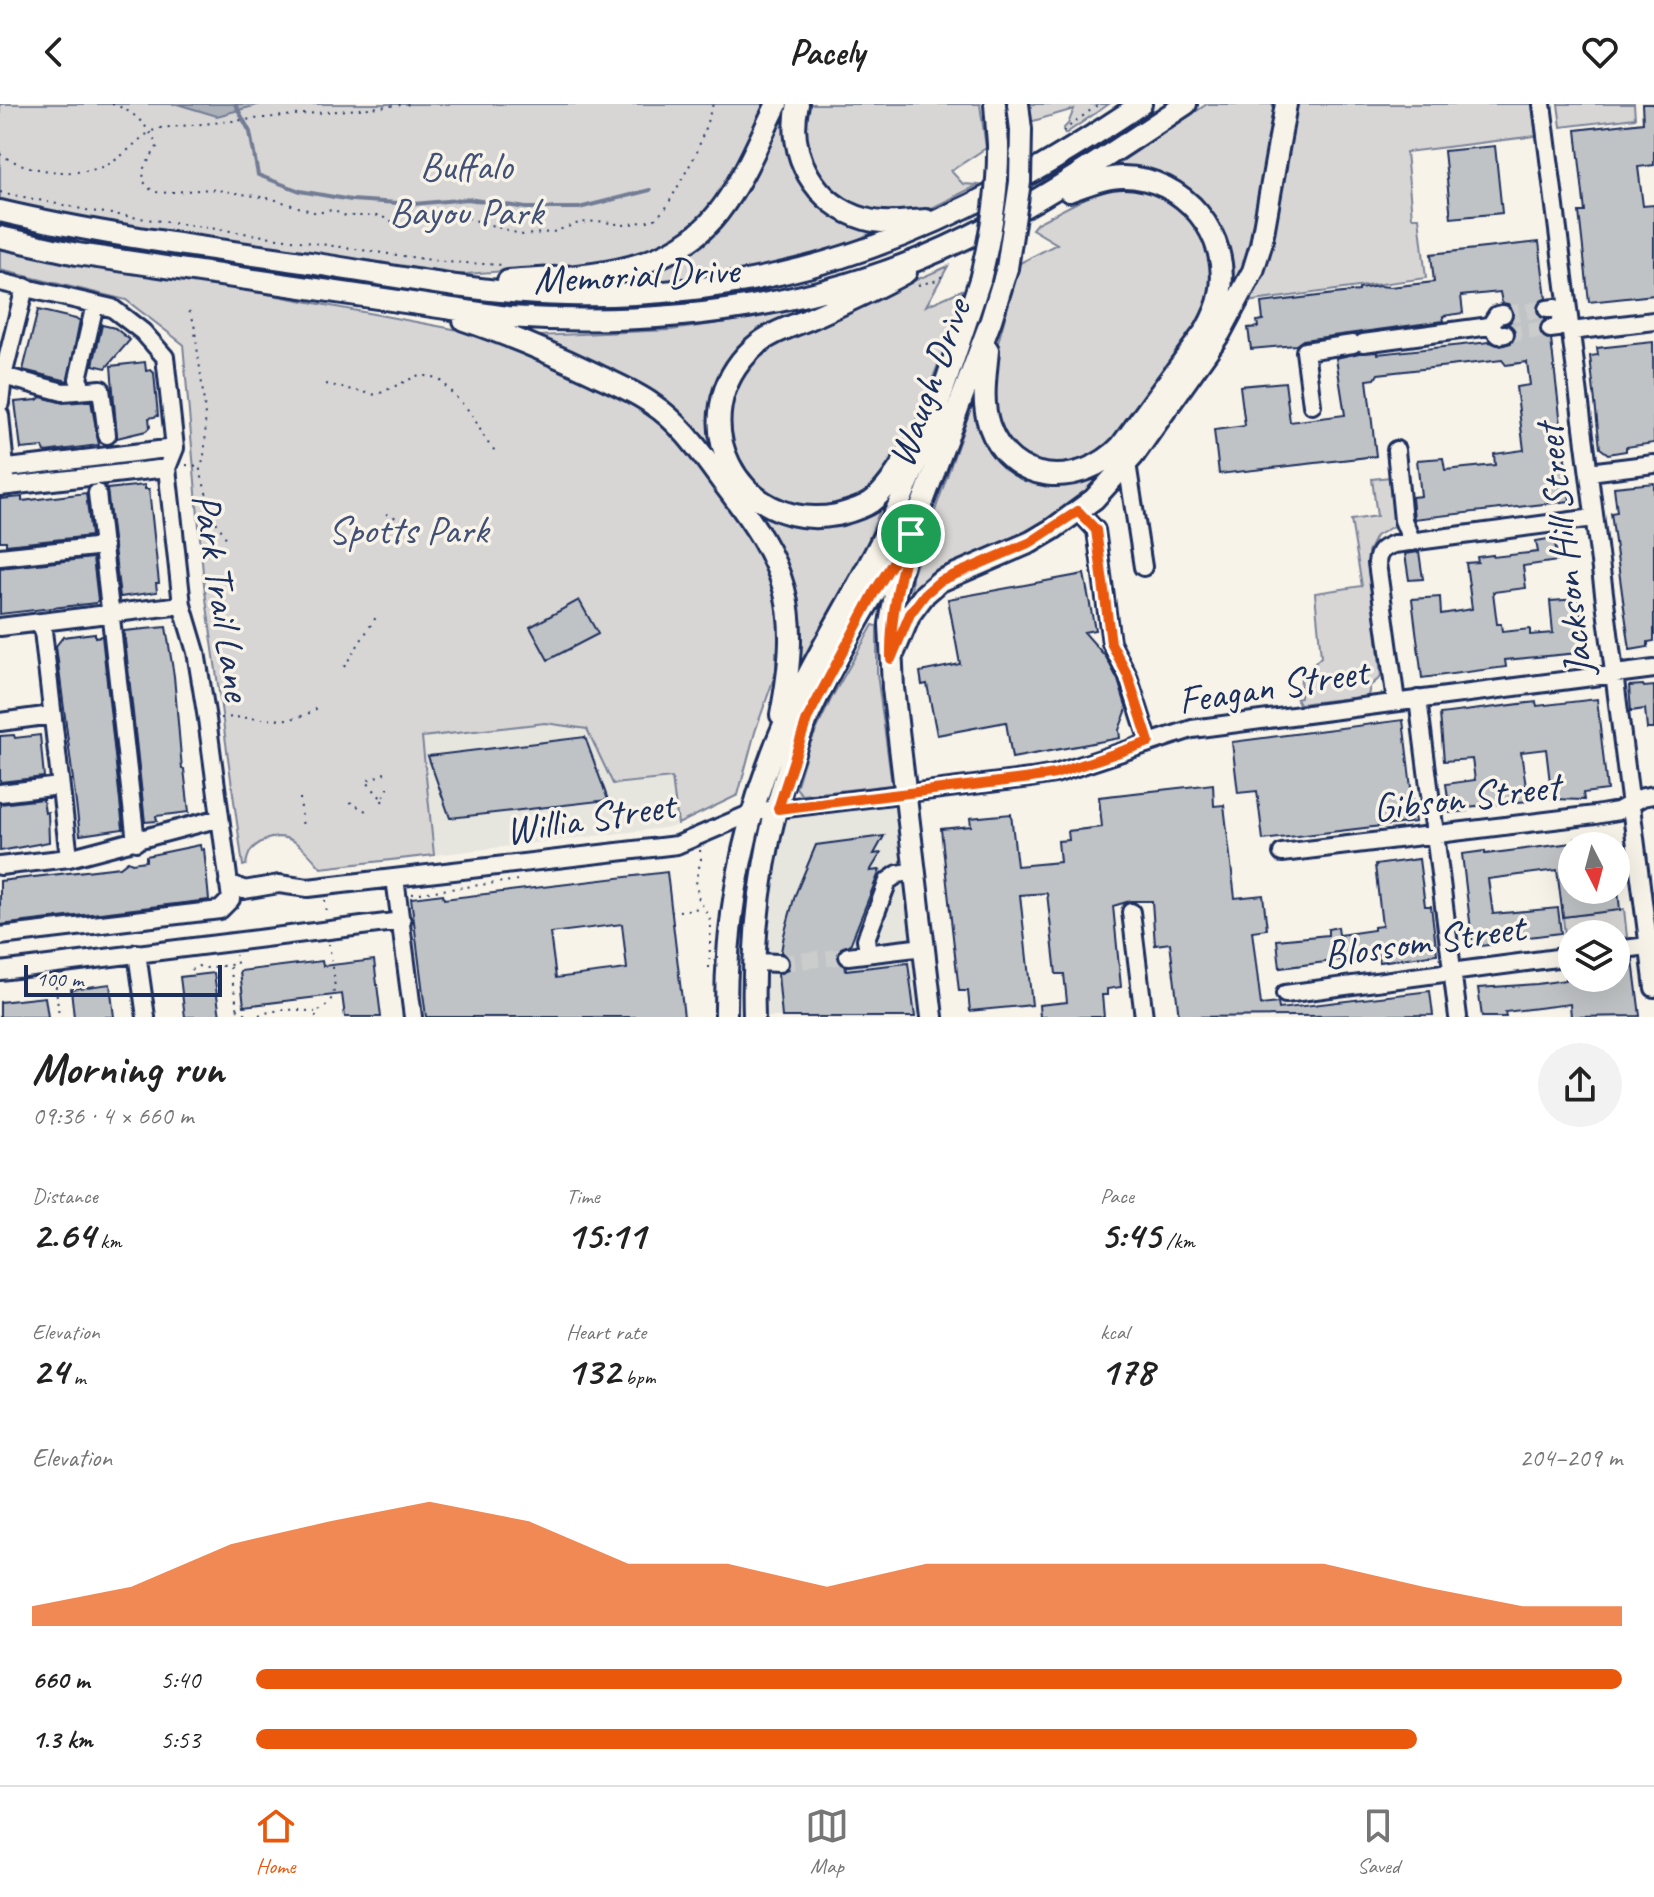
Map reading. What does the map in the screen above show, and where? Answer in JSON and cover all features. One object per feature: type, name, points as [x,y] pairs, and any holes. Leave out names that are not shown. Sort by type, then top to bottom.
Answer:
[{"type":"main road","points":[[452,285],[589,275],[624,269],[681,246],[719,212],[777,104]]},
{"type":"main road","points":[[798,104],[794,138],[799,158],[808,176],[834,205],[867,220],[889,223],[946,218]]},
{"type":"main road","name":"Waugh Drive","points":[[932,1017],[891,659],[890,624],[911,534],[991,320],[1007,268],[1019,194],[1021,130],[1018,104]]},
{"type":"main road","name":"Memorial Drive","points":[[0,237],[77,254],[507,317],[621,321],[684,316],[781,301],[835,287],[966,238],[1072,180],[1186,104]]},
{"type":"main road","points":[[891,659],[910,614],[940,581],[1031,542],[1094,499],[1127,463],[1220,333],[1247,283],[1261,245],[1286,104]]},
{"type":"main road","name":"Memorial Drive","points":[[0,211],[82,228],[452,285],[578,295],[619,295],[723,286],[827,263],[891,242],[946,218],[1058,158],[1136,106]]},
{"type":"main road","name":"Waugh Drive","points":[[928,426],[980,280],[994,215],[998,144],[994,107]]},
{"type":"main road","points":[[991,320],[984,398],[994,438],[1004,453],[1022,465],[1039,473],[1058,476],[1094,468],[1115,453],[1206,330],[1214,314],[1222,275],[1219,253],[1209,227],[1193,205],[1171,188],[1144,179],[1121,177],[1099,181],[1031,204]]},
{"type":"main road","points":[[928,426],[885,488],[870,502],[850,512],[805,518],[783,513],[764,503],[742,483],[726,459],[718,421],[721,399],[729,379],[756,345],[877,289],[966,238]]},
{"type":"main road","points":[[419,304],[532,344],[636,394],[671,419],[711,466],[756,524],[779,570],[786,593],[790,615],[790,668],[773,754]]},
{"type":"main road","points":[[911,534],[875,591],[807,719],[778,809],[760,894],[754,1013],[726,1013],[730,921],[735,890],[754,812],[773,754],[797,698],[893,518],[928,426]]},
{"type":"street","name":"Jackson Hill Street","points":[[1542,104],[1559,321],[1589,472],[1654,988]]},
{"type":"street","name":"Park Trail Lane","points":[[0,282],[112,308],[143,332],[165,357],[182,605],[196,652],[228,882]]},
{"type":"street","points":[[0,403],[3,376],[25,287]]},
{"type":"street","points":[[83,390],[78,379],[95,304]]},
{"type":"street","points":[[1312,405],[1305,351],[1496,320],[1499,335],[1505,334]]},
{"type":"street","points":[[1559,321],[1654,321]]},
{"type":"street","points":[[3,376],[63,392],[101,389],[107,435]]},
{"type":"street","points":[[0,415],[4,486],[170,459]]},
{"type":"street","points":[[1396,450],[1403,520],[1412,542]]},
{"type":"street","points":[[2,469],[170,459]]},
{"type":"street","points":[[1127,463],[1143,567]]},
{"type":"street","points":[[1589,472],[1654,464]]},
{"type":"street","points":[[97,493],[136,842]]},
{"type":"street","points":[[1078,511],[1096,530],[1111,643],[1128,676],[1149,742]]},
{"type":"street","points":[[1396,702],[1378,555],[1382,549],[1394,544],[1594,518]]},
{"type":"street","points":[[0,557],[104,546]]},
{"type":"street","points":[[0,627],[182,605]]},
{"type":"street","points":[[42,622],[69,858]]},
{"type":"street","name":"Feagan Street","points":[[907,794],[1055,774],[1192,729],[1232,722],[1654,669]]},
{"type":"street","points":[[1418,699],[1458,1017]]},
{"type":"street","points":[[0,722],[52,715]]},
{"type":"street","points":[[0,793],[60,786]]},
{"type":"street","name":"Willia Street","points":[[228,882],[244,890],[279,884],[323,887],[677,845],[754,812],[907,794]]},
{"type":"street","name":"Gibson Street","points":[[1282,853],[1595,815],[1618,811],[1643,797],[1654,795]]},
{"type":"street","points":[[0,866],[69,858],[220,818]]},
{"type":"street","points":[[868,953],[866,939],[888,881],[898,874],[916,871]]},
{"type":"street","points":[[395,878],[413,1017]]},
{"type":"street","points":[[0,936],[220,910],[231,899],[228,882]]},
{"type":"street","points":[[1131,912],[1144,1017]]},
{"type":"street","points":[[0,971],[402,921]]},
{"type":"street","points":[[1630,948],[1648,946]]},
{"type":"street","points":[[848,956],[924,947]]},
{"type":"street","points":[[137,953],[146,1017]]},
{"type":"street","name":"Blossom Street","points":[[1285,994],[1558,958]]},
{"type":"street","points":[[755,962],[779,963]]},
{"type":"path","points":[[112,104],[126,110],[149,132],[157,147],[144,168],[143,181],[152,191],[211,189],[273,199],[317,213],[332,210],[346,216],[380,216],[398,224],[414,225],[436,217],[458,215],[523,235],[553,232],[579,223],[598,221],[623,225],[654,220],[666,208],[697,152],[713,104]]},
{"type":"path","points":[[0,154],[16,162],[53,171],[81,172],[113,162],[149,132],[185,124],[411,104]]},
{"type":"path","points":[[1063,131],[1099,104]]},
{"type":"path","points":[[0,192],[91,211],[445,262],[502,265]]},
{"type":"path","points":[[914,286],[938,280],[944,274]]},
{"type":"path","points":[[189,311],[194,322],[206,435],[204,461],[200,469]]},
{"type":"path","points":[[326,384],[376,395],[419,375],[438,378],[471,413],[497,453]]},
{"type":"path","points":[[170,459],[200,469],[212,515],[228,541]]},
{"type":"path","points":[[386,514],[405,521]]},
{"type":"path","points":[[344,667],[378,614]]},
{"type":"path","points":[[207,719],[236,716],[291,720],[320,706]]},
{"type":"path","points":[[291,720],[292,726]]},
{"type":"path","points":[[384,807],[382,799],[366,781],[385,773]]},
{"type":"path","points":[[382,799],[390,785]]},
{"type":"path","points":[[300,798],[303,829]]},
{"type":"path","points":[[350,802],[366,811]]},
{"type":"path","points":[[699,836],[701,859],[696,880],[702,908],[711,922],[709,981]]},
{"type":"path","points":[[410,894],[518,880]]},
{"type":"path","points":[[237,1009],[253,1017],[271,1010],[316,1012],[326,1008],[332,1000],[335,990],[323,887]]},
{"type":"path","points":[[671,912],[702,908]]},
{"type":"path","points":[[191,970],[198,966],[206,968],[237,964],[235,942]]},
{"type":"path","points":[[53,964],[59,1017]]},
{"type":"path","points":[[230,965],[239,1017]]},
{"type":"path","points":[[316,1012],[316,1017]]},
{"type":"shaded area","points":[[177,104],[261,104],[217,116]]},
{"type":"shaded area","points":[[545,723],[587,729],[613,784],[672,778],[678,824],[434,855],[422,737]]},
{"type":"shaded area","points":[[891,805],[895,810],[922,1017],[763,1017],[767,914],[785,821],[793,816]]},
{"type":"green space","name":"Buffalo Bayou Park","points":[[0,104],[768,104],[710,206],[676,237],[622,259],[588,265],[453,275],[84,218],[0,200]]},
{"type":"green space","points":[[783,104],[791,104],[792,155],[875,231],[840,249],[743,274],[630,286],[595,284],[692,247]]},
{"type":"green space","points":[[803,104],[980,104],[986,148],[951,171],[963,184],[978,185],[922,213],[856,211],[826,190],[803,145]]},
{"type":"green space","points":[[1029,104],[1109,104],[1065,134],[1063,129],[1074,109],[1030,122]]},
{"type":"green space","points":[[1207,104],[1280,104],[1257,234],[1234,297],[1128,452],[1089,495],[1029,536],[948,569],[911,598],[912,577],[975,396],[984,431],[1008,463],[1024,474],[1041,480],[1059,482],[1077,479],[1111,464],[1126,451],[1214,325],[1227,292],[1228,268],[1225,245],[1217,223],[1186,189],[1156,175],[1126,172],[1119,168],[1121,162]]},
{"type":"green space","points":[[1292,104],[1532,104],[1536,136],[1406,152],[1412,217],[1419,217],[1426,278],[1246,302]]},
{"type":"green space","points":[[1558,104],[1634,104],[1635,118],[1561,127]]},
{"type":"green space","points":[[1127,184],[1173,196],[1209,239],[1215,288],[1200,325],[1114,447],[1069,469],[1031,463],[1008,445],[992,414],[996,350],[1020,263],[1057,244],[1032,229],[1037,223],[1095,193]]},
{"type":"green space","name":"Spotts Park","points":[[0,248],[89,267],[251,291],[464,331],[551,363],[648,407],[685,443],[723,493],[777,584],[785,649],[776,652],[776,672],[738,795],[678,824],[672,778],[613,784],[587,729],[545,723],[422,737],[434,855],[321,868],[296,843],[281,837],[263,841],[253,848],[243,866],[204,584],[183,344],[126,300],[0,270]]},
{"type":"green space","points":[[948,266],[926,306],[962,290],[964,299],[901,458],[889,477],[856,504],[791,510],[741,472],[725,426],[742,370],[776,341]]},
{"type":"green space","points":[[818,304],[821,306],[754,340],[714,429],[766,511],[882,505],[859,564],[801,664],[799,623],[703,446],[535,336],[671,330],[755,318]]},
{"type":"green space","points":[[1390,477],[1395,525],[1376,536],[1368,552],[1381,677],[1370,686],[1368,696],[1299,704],[1296,698],[1300,697],[1301,676],[1321,657],[1315,593],[1362,586],[1351,520],[1377,516],[1372,479]]},
{"type":"green space","points":[[873,625],[877,626],[877,674],[892,785],[802,795],[796,788],[808,748],[832,697]]},
{"type":"green space","points":[[1624,909],[1625,920],[1563,920],[1563,917]]},
{"type":"building","points":[[1642,104],[1654,104],[1654,165],[1638,167],[1643,206],[1654,205],[1654,295],[1589,302],[1579,212],[1585,212],[1576,130],[1643,122]]},
{"type":"building","points":[[1495,146],[1502,213],[1451,218],[1444,151]]},
{"type":"building","points":[[1539,242],[1546,298],[1537,304],[1536,311],[1545,320],[1540,325],[1541,335],[1551,340],[1570,501],[1414,519],[1412,497],[1421,496],[1417,460],[1443,458],[1445,470],[1495,465],[1494,454],[1524,450],[1516,387],[1530,385],[1527,362],[1506,365],[1502,360],[1378,374],[1375,379],[1367,380],[1376,456],[1219,474],[1214,430],[1245,426],[1240,386],[1285,382],[1290,422],[1345,415],[1336,358],[1359,353],[1378,354],[1490,342],[1501,346],[1511,343],[1515,337],[1514,328],[1508,324],[1513,319],[1514,311],[1508,304],[1502,303],[1500,292],[1461,296],[1463,313],[1443,316],[1444,321],[1303,340],[1296,345],[1251,349],[1248,328],[1258,327],[1257,321],[1263,320],[1261,303],[1379,286],[1434,282],[1431,254]]},
{"type":"building","points":[[38,310],[80,320],[68,381],[23,370]]},
{"type":"building","points":[[102,325],[115,328],[130,340],[106,368],[93,365]]},
{"type":"building","points":[[1653,342],[1654,443],[1626,447],[1626,451],[1608,454],[1600,448],[1590,356],[1598,355],[1597,348]]},
{"type":"building","points":[[145,362],[146,371],[154,373],[158,416],[149,418],[150,427],[146,431],[117,438],[111,366]]},
{"type":"building","points":[[41,397],[63,403],[91,401],[99,445],[45,452],[43,447],[21,449],[15,402]]},
{"type":"building","points":[[1654,483],[1654,641],[1648,642],[1648,647],[1630,650],[1611,513],[1617,512],[1614,487]]},
{"type":"building","points":[[145,485],[145,489],[149,489],[159,583],[156,583],[157,592],[120,597],[107,489]]},
{"type":"building","points":[[86,493],[91,536],[6,545],[6,541],[0,541],[0,499],[22,497],[22,501]]},
{"type":"building","points":[[1554,538],[1558,561],[1523,566],[1526,588],[1493,592],[1497,624],[1501,624],[1502,632],[1530,629],[1530,635],[1553,633],[1550,601],[1579,599],[1582,630],[1587,629],[1589,652],[1505,660],[1506,667],[1422,678],[1412,599],[1440,597],[1441,614],[1472,609],[1466,563],[1478,562],[1477,557],[1538,552],[1536,541]]},
{"type":"building","points":[[1419,552],[1423,579],[1409,580],[1405,554]]},
{"type":"building","points":[[93,558],[96,603],[0,614],[0,568]]},
{"type":"building","points":[[1084,574],[1095,630],[1084,632],[1106,657],[1118,680],[1127,709],[1119,730],[1120,738],[1012,758],[1006,722],[937,735],[927,684],[922,685],[920,672],[960,664],[948,599]]},
{"type":"building","points":[[579,600],[598,634],[548,660],[530,627]]},
{"type":"building","points":[[166,627],[189,812],[156,816],[157,821],[145,822],[124,631]]},
{"type":"building","points":[[95,633],[95,637],[102,636],[123,829],[80,835],[56,646],[63,637]]},
{"type":"building","points":[[1629,686],[1654,686],[1654,729],[1647,729],[1645,709],[1631,711]]},
{"type":"building","points":[[1597,699],[1607,790],[1583,793],[1584,800],[1552,799],[1546,749],[1521,752],[1528,801],[1467,807],[1467,811],[1450,813],[1446,784],[1475,780],[1472,759],[1444,761],[1440,714],[1536,702],[1537,706]]},
{"type":"building","points":[[1403,720],[1415,822],[1263,840],[1257,791],[1238,793],[1232,742]]},
{"type":"building","points":[[14,735],[15,738],[40,735],[44,777],[0,782],[0,736]]},
{"type":"building","points":[[585,737],[608,800],[450,818],[428,756]]},
{"type":"building","points":[[1213,784],[1214,806],[1224,805],[1235,898],[1263,895],[1267,929],[1252,931],[1261,1005],[1278,1003],[1279,1009],[1430,991],[1433,1015],[1179,1017],[1170,943],[1155,945],[1152,901],[1130,901],[1113,906],[1121,987],[1107,989],[1107,995],[1102,995],[1104,1017],[1040,1017],[1039,1005],[1067,1002],[1064,974],[1056,974],[1047,893],[1020,895],[1032,1005],[970,1011],[968,991],[959,991],[941,829],[971,826],[970,818],[1011,814],[1017,866],[1060,862],[1058,841],[1069,840],[1068,831],[1102,827],[1099,797]]},
{"type":"building","points":[[43,799],[45,813],[48,812],[49,842],[0,851],[0,804]]},
{"type":"building","points":[[884,836],[874,854],[881,853],[870,871],[880,870],[850,945],[841,948],[837,958],[846,967],[845,970],[908,963],[915,1017],[782,1017],[778,974],[788,970],[790,963],[781,952],[784,935],[795,895],[816,845]]},
{"type":"building","points":[[200,845],[201,850],[204,849],[209,900],[0,925],[0,881],[120,867],[128,861],[146,861],[146,856]]},
{"type":"building","points":[[1558,845],[1558,878],[1557,870],[1488,879],[1493,914],[1558,908],[1558,933],[1473,947],[1462,854],[1485,851],[1485,854]]},
{"type":"building","points":[[1419,859],[1425,906],[1431,906],[1437,954],[1379,962],[1378,955],[1280,968],[1277,940],[1328,935],[1328,929],[1338,927],[1339,935],[1382,926],[1375,865]]},
{"type":"building","points":[[667,872],[684,1017],[426,1017],[411,898],[443,894],[444,899]],"holes":[[[622,924],[627,969],[556,978],[550,933]]]},
{"type":"building","points":[[1561,904],[1619,904],[1620,910],[1563,917]]},
{"type":"building","points":[[374,960],[381,1017],[345,1017],[342,994],[244,1006],[240,971],[322,961],[323,966]]},
{"type":"building","points":[[1630,960],[1633,960],[1640,1016],[1571,1017],[1570,1004],[1505,1012],[1506,1017],[1482,1017],[1478,988],[1558,981],[1558,992],[1630,992]]},
{"type":"building","points":[[214,973],[220,1017],[185,1017],[180,977]]},
{"type":"building","points":[[110,984],[114,1017],[74,1017],[71,989]]},
{"type":"building","points":[[45,997],[48,1017],[0,1017],[0,1002]]},
{"type":"waterway","points":[[235,104],[250,132],[258,175],[300,191],[351,200],[414,204],[468,199],[526,208],[579,208],[650,190]]},
{"type":"tunnel","points":[[1503,314],[1547,309]]},
{"type":"tunnel","points":[[1505,334],[1550,329]]},
{"type":"tunnel","points":[[779,963],[848,956]]},
{"type":"route","points":[[1078,511],[1096,530],[1111,643],[1128,676],[1149,742],[1055,774],[778,809],[807,719],[875,591],[911,534],[890,624],[891,659],[910,614],[940,581],[1031,542],[1078,511]]}]
